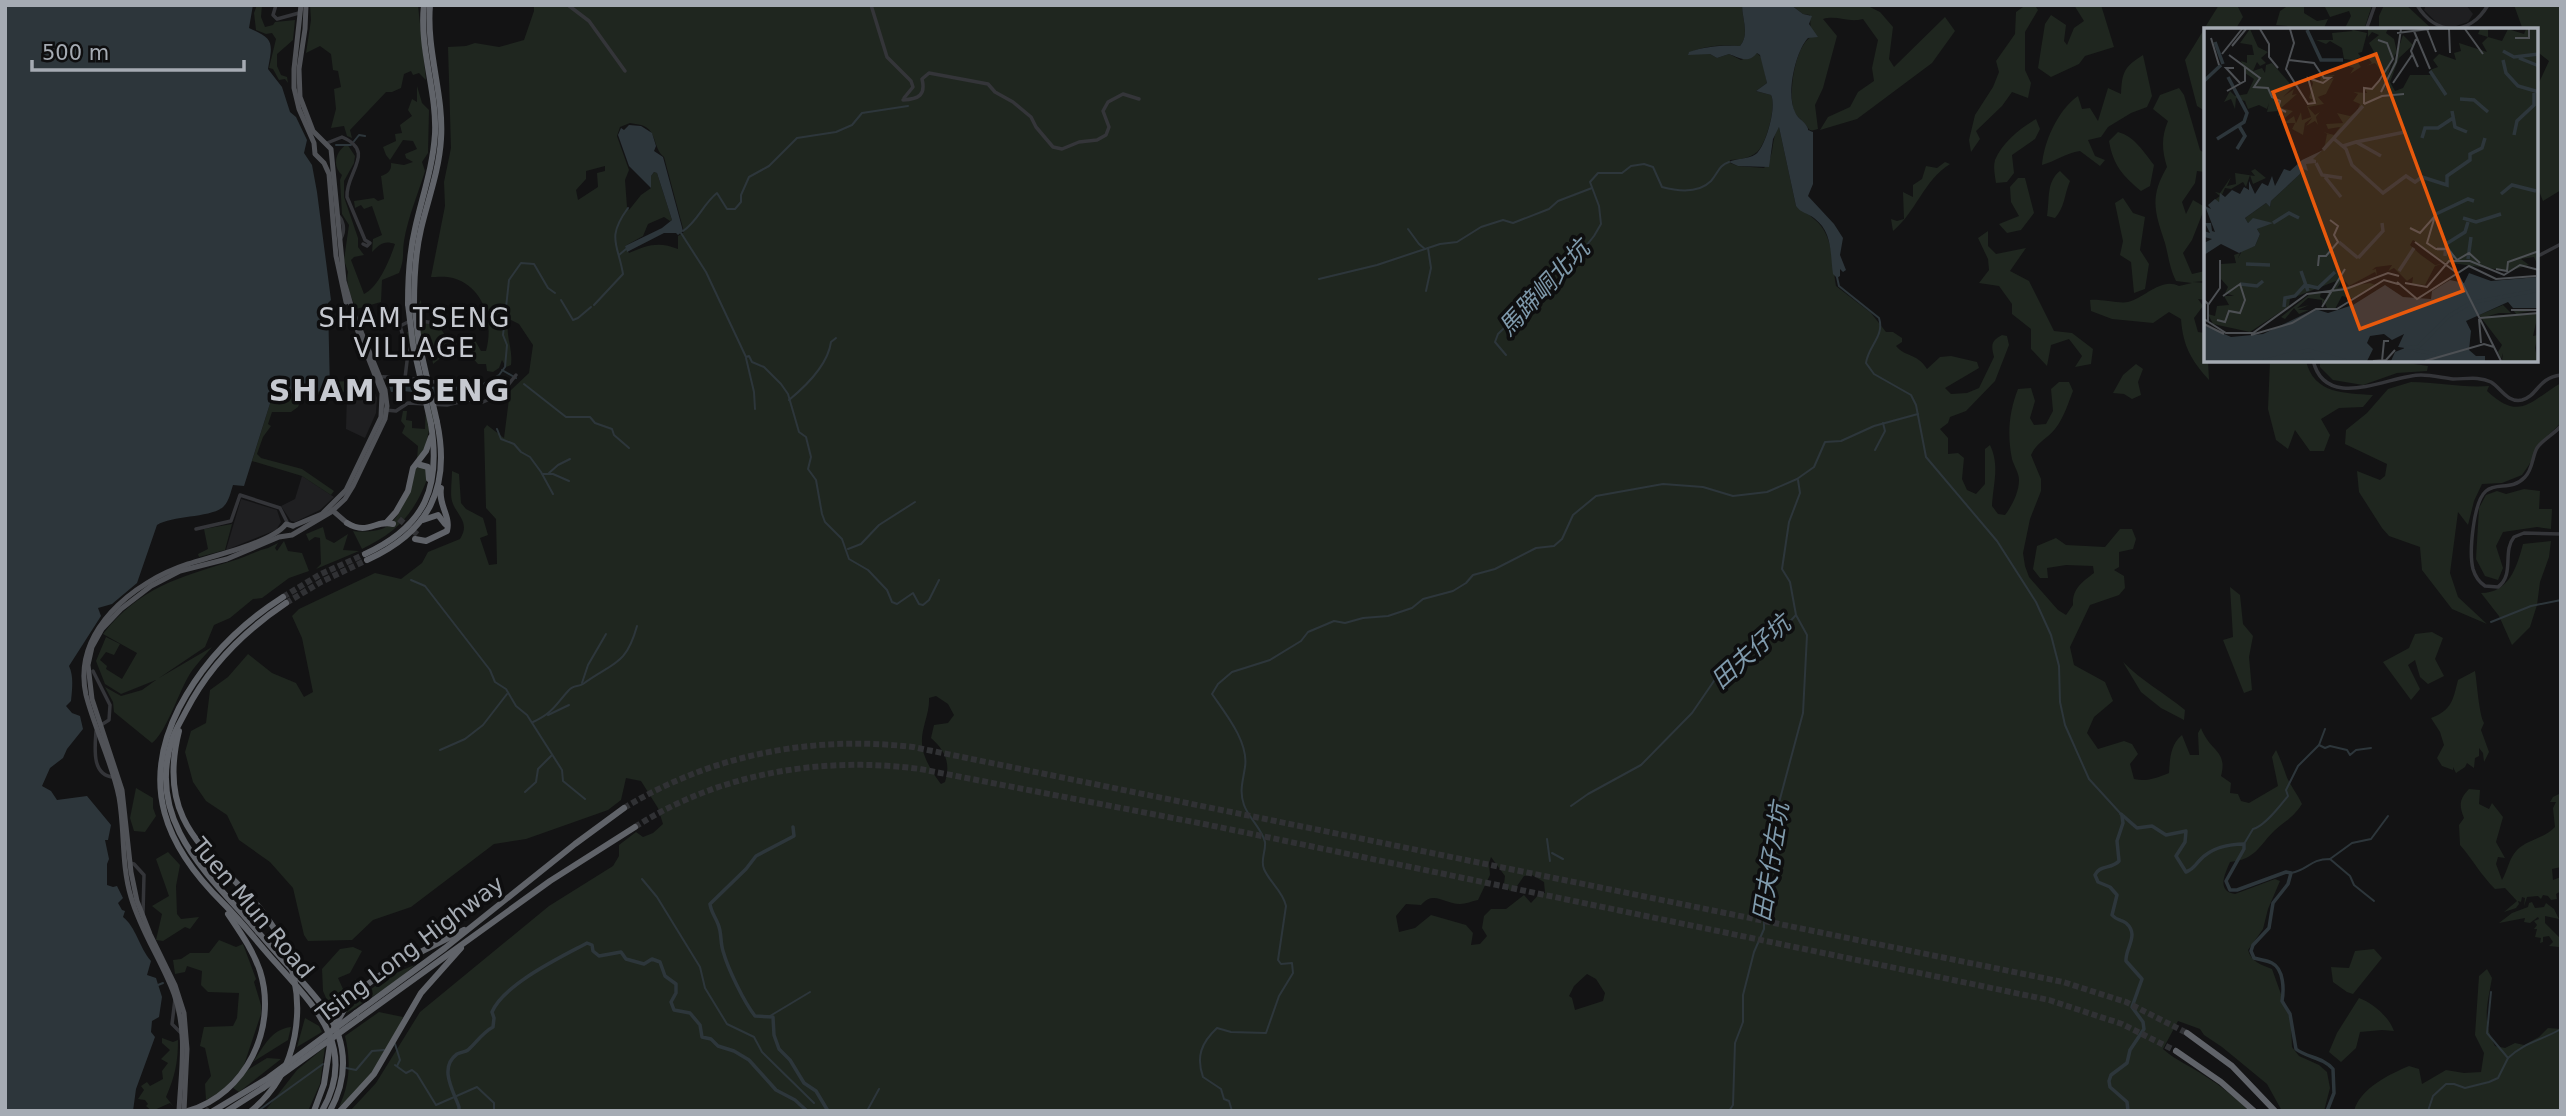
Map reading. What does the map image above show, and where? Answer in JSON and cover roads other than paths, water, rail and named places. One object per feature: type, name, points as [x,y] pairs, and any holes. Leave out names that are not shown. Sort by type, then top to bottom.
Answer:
[{"type":"highway","points":[[417,537],[430,540],[446,533],[449,525],[440,501],[442,451],[413,345],[411,304],[411,247],[429,176],[435,131],[434,105],[423,34],[424,5]]},
{"type":"highway","points":[[411,304],[417,250],[436,176],[442,135],[430,39],[430,5]]},
{"type":"highway","points":[[347,523],[363,530],[392,519],[410,486],[412,470],[428,447],[433,425]]},
{"type":"highway","points":[[433,425],[435,455],[431,485],[420,510],[402,530],[366,557],[401,542],[422,521],[435,498],[441,472]]},
{"type":"highway","points":[[402,530],[420,503],[430,477],[428,467],[416,464]]},
{"type":"highway","points":[[422,521],[435,515],[440,516],[445,524],[441,535]]},
{"type":"highway","name":"Tuen Mun Road","points":[[322,1111],[331,1093],[336,1066],[334,1032],[302,991],[183,856],[170,831],[160,791],[162,754],[180,706],[207,664],[237,631],[284,600],[229,650],[205,680],[184,716],[172,741],[167,780],[169,803],[181,839],[199,865],[318,1001],[334,1032],[342,1058],[340,1087],[330,1111]]},
{"type":"highway","points":[[184,716],[175,750],[174,768],[174,787],[182,816],[204,852],[266,916],[285,949],[296,987],[295,1032],[289,1056],[268,1095],[251,1111]]},
{"type":"highway","name":"Tsing Long Highway","points":[[227,1111],[271,1083],[583,837],[624,808]]},
{"type":"highway","name":"Tsing Long Highway","points":[[210,1110],[237,1098],[268,1078],[550,881],[635,827]]},
{"type":"highway","points":[[183,1111],[212,1101],[241,1075],[256,1048],[265,1016],[265,992],[256,958],[219,900]]},
{"type":"highway","points":[[314,1111],[324,1084],[331,1038],[347,1004],[361,988],[377,977],[481,920]]},
{"type":"highway","points":[[340,1111],[386,1057],[426,987],[472,937]]},
{"type":"highway","points":[[2187,1033],[2238,1071],[2275,1111]]},
{"type":"highway","points":[[2176,1051],[2210,1074],[2254,1111]]},
{"type":"main road","points":[[303,6],[294,88],[299,109],[314,146],[314,154],[327,167],[339,267],[379,377],[385,410],[381,428],[345,499],[341,516]]},
{"type":"main road","points":[[303,6],[299,88],[313,131],[325,142],[330,153],[336,187],[339,267]]},
{"type":"main road","points":[[314,146],[325,142]]},
{"type":"main road","points":[[320,158],[330,153]]},
{"type":"main road","points":[[324,517],[350,483],[385,410]]},
{"type":"main road","points":[[183,1111],[182,1035],[175,998],[142,929],[128,874],[124,802],[90,703],[83,673],[87,649],[98,628],[119,605],[147,583],[171,571],[228,553],[310,521],[345,499]]},
{"type":"main road","points":[[333,508],[347,523]]},
{"type":"main road","points":[[90,703],[88,677],[91,651],[102,629],[144,591],[172,575],[234,556],[287,535],[290,528],[324,517],[341,516]]},
{"type":"main road","points":[[136,904],[175,985],[184,1013],[187,1057],[183,1111]]},
{"type":"street","points":[[275,5],[275,19],[292,17],[297,19],[300,26]]},
{"type":"street","points":[[568,5],[589,21],[625,71]]},
{"type":"street","points":[[872,5],[887,57],[911,81],[913,87],[903,100],[922,94],[922,79],[929,73],[969,82],[982,81],[1031,117],[1053,147],[1063,149],[1081,141],[1099,140],[1107,135],[1110,128],[1103,111],[1109,101],[1122,94],[1139,99]]},
{"type":"street","points":[[2367,28],[2375,5]]},
{"type":"street","points":[[2417,5],[2429,22],[2446,28]]},
{"type":"street","points":[[2452,28],[2472,22],[2488,5]]},
{"type":"street","points":[[292,17],[303,6]]},
{"type":"street","points":[[325,142],[338,137],[350,141],[359,153],[357,167],[348,183],[348,199],[365,240]]},
{"type":"street","points":[[2538,256],[2561,244]]},
{"type":"street","points":[[404,379],[408,353],[401,324],[419,320],[438,324],[441,321],[439,318]]},
{"type":"street","points":[[2314,362],[2323,379],[2347,387],[2365,388],[2415,375],[2478,378],[2491,382],[2507,397],[2517,400],[2530,396],[2547,378],[2561,375]]},
{"type":"street","points":[[385,410],[396,411],[408,402],[447,405],[468,400],[483,402],[501,394],[516,375]]},
{"type":"street","points":[[379,377],[435,382]]},
{"type":"street","points":[[2561,426],[2539,446],[2523,480],[2508,487],[2490,489],[2480,499],[2476,509],[2473,543],[2472,565],[2475,574],[2485,586],[2498,587],[2504,583],[2507,575],[2509,545],[2514,537],[2522,534],[2561,534]]},
{"type":"street","points":[[196,529],[231,521],[240,495],[280,508],[290,528]]},
{"type":"street","points":[[93,671],[110,705],[109,720],[98,724],[94,750],[97,766],[104,775],[116,776]]},
{"type":"street","points":[[127,863],[134,863],[144,875],[143,918]]},
{"type":"waterway","points":[[683,231],[717,193],[727,209],[735,209],[741,202],[741,195],[749,177],[769,166],[797,138],[836,132],[852,125],[862,113],[908,106]]},
{"type":"waterway","points":[[336,145],[351,145],[359,135],[365,136]]},
{"type":"waterway","name":"馬蹄峒北坑","points":[[1506,355],[1495,342],[1498,334],[1528,305],[1549,276],[1582,251],[1601,224],[1599,206],[1590,182],[1598,173],[1622,173],[1631,166],[1644,164],[1653,167],[1662,187],[1687,190],[1706,185],[1721,167],[1729,162]]},
{"type":"waterway","points":[[1319,279],[1377,265],[1440,244],[1457,242],[1481,227],[1503,220],[1513,223],[1592,188]]},
{"type":"waterway","points":[[594,305],[623,274],[615,234],[628,208]]},
{"type":"waterway","points":[[1408,229],[1425,249]]},
{"type":"waterway","points":[[681,233],[706,272],[746,357],[749,356],[752,362],[764,367],[788,394],[799,432],[806,437],[811,457],[808,469],[816,480],[822,514],[825,522],[842,539],[849,559],[868,570],[887,590],[892,602],[897,604],[913,593],[919,604],[923,605],[929,600],[939,580]]},
{"type":"waterway","points":[[1426,291],[1431,268],[1428,248]]},
{"type":"waterway","points":[[619,255],[626,249]]},
{"type":"waterway","points":[[455,388],[483,384],[499,375],[505,367],[507,345],[503,335],[509,280],[521,263],[534,264],[548,288],[555,293]]},
{"type":"waterway","points":[[1837,277],[1839,286],[1879,318],[1880,330],[1866,363],[1874,374],[1911,395],[1916,405],[1926,457],[1997,541],[2036,602],[2051,635],[2059,666],[2060,702],[2065,725],[2089,779],[2121,814]]},
{"type":"waterway","points":[[561,300],[573,320],[591,307]]},
{"type":"waterway","points":[[789,400],[815,374],[826,358],[831,342],[836,338]]},
{"type":"waterway","points":[[746,358],[755,409]]},
{"type":"waterway","points":[[502,370],[516,378]]},
{"type":"waterway","points":[[524,384],[566,417],[590,417],[595,423],[612,429],[614,435],[629,448]]},
{"type":"waterway","points":[[1232,1111],[1221,1089],[1203,1077],[1201,1051],[1217,1028],[1231,1032],[1266,1033],[1279,996],[1293,973],[1292,963],[1281,964],[1278,960],[1286,906],[1264,869],[1265,842],[1244,805],[1242,791],[1245,757],[1235,728],[1212,694],[1218,684],[1232,672],[1270,660],[1301,641],[1308,632],[1334,621],[1345,623],[1388,616],[1412,608],[1423,599],[1453,591],[1473,575],[1495,569],[1536,548],[1554,546],[1562,539],[1573,515],[1596,496],[1663,484],[1703,487],[1733,496],[1767,492],[1797,479],[1814,467],[1825,442],[1841,441],[1874,426],[1918,414]]},
{"type":"waterway","points":[[1875,450],[1885,431],[1883,423]]},
{"type":"waterway","points":[[497,429],[501,439],[514,444],[530,457],[553,494]]},
{"type":"waterway","points":[[549,473],[570,459]]},
{"type":"waterway","points":[[543,474],[553,474],[569,481]]},
{"type":"waterway","name":"田夫仔坑","points":[[1571,806],[1641,765],[1692,713],[1716,678],[1744,655],[1781,631],[1796,615],[1790,582],[1782,569],[1789,522],[1800,493],[1798,480]]},
{"type":"waterway","points":[[848,549],[861,544],[879,525],[915,502]]},
{"type":"waterway","points":[[411,580],[425,586],[490,670],[495,682],[506,689],[516,706],[527,715],[562,770],[563,781],[585,799]]},
{"type":"waterway","points":[[2491,622],[2531,606],[2561,600]]},
{"type":"waterway","name":"田夫仔左坑","points":[[1729,1111],[1733,1105],[1735,1043],[1743,1022],[1743,995],[1754,952],[1764,929],[1764,909],[1769,899],[1769,878],[1777,843],[1777,810],[1803,713],[1807,635],[1796,615]]},
{"type":"waterway","points":[[533,722],[550,711],[571,688],[583,684],[617,662],[628,649],[637,626]]},
{"type":"waterway","points":[[582,683],[588,665],[606,634]]},
{"type":"waterway","points":[[440,750],[465,739],[483,725],[507,694]]},
{"type":"waterway","points":[[548,715],[569,705]]},
{"type":"waterway","points":[[2244,844],[2253,829],[2267,820],[2288,796],[2286,790],[2298,766],[2319,745],[2325,729]]},
{"type":"waterway","points":[[2319,745],[2347,750],[2350,755],[2356,750],[2371,748]]},
{"type":"waterway","points":[[525,792],[536,782],[538,769],[552,755]]},
{"type":"waterway","points":[[2121,814],[2137,828],[2152,826],[2166,835],[2186,831],[2185,842],[2176,856],[2186,872],[2215,850],[2244,844],[2244,849],[2226,881],[2230,890],[2237,890],[2286,872],[2291,873],[2288,884],[2273,903],[2269,928],[2253,945],[2251,951],[2254,958],[2272,963],[2279,970],[2283,986],[2282,1001],[2290,1014],[2296,1049],[2325,1062],[2333,1069],[2334,1093],[2327,1111]]},
{"type":"waterway","points":[[2122,816],[2123,823],[2117,841],[2119,861],[2099,870],[2095,875],[2098,882],[2110,887],[2117,895],[2112,915],[2126,923],[2132,932],[2126,961],[2142,979],[2132,1007],[2143,1022],[2144,1029],[2130,1050],[2127,1063],[2111,1075],[2109,1081],[2110,1087],[2127,1102],[2128,1111]]},
{"type":"waterway","points":[[2330,859],[2352,843],[2371,839],[2388,816]]},
{"type":"waterway","points":[[793,827],[794,836],[756,856],[710,904],[719,927],[725,958],[746,1002],[755,1016],[773,1017],[774,1035],[779,1049],[790,1060],[804,1083],[816,1091],[828,1111]]},
{"type":"waterway","points":[[1547,839],[1550,861]]},
{"type":"waterway","points":[[1552,853],[1563,859]]},
{"type":"waterway","points":[[2291,873],[2318,861],[2330,859],[2350,876],[2354,885],[2374,901]]},
{"type":"waterway","points":[[642,879],[657,897],[700,967],[705,988],[727,1024],[754,1037],[762,1052],[814,1103]]},
{"type":"waterway","points":[[459,1111],[449,1080],[451,1060],[457,1054],[468,1050],[493,1027],[492,1012],[508,991],[534,972],[587,943],[592,945],[593,951],[599,956],[621,952],[626,959],[644,964],[652,959],[660,962],[665,976],[676,984],[676,993],[671,1002],[674,1010],[690,1013],[700,1025],[702,1037],[711,1039],[718,1046],[749,1060],[776,1090],[795,1100],[807,1111]]},
{"type":"waterway","points":[[158,985],[163,983]]},
{"type":"waterway","points":[[770,1016],[810,992]]},
{"type":"waterway","points":[[2428,1111],[2433,1096],[2446,1084],[2465,1088],[2498,1078],[2508,1058],[2487,1033],[2491,992]]},
{"type":"waterway","points":[[2508,1058],[2526,1045],[2561,1029]]},
{"type":"waterway","points":[[395,1044],[400,1060],[397,1066]]},
{"type":"waterway","points":[[346,1068],[356,1070],[372,1051],[384,1050]]},
{"type":"waterway","points":[[258,1111],[323,1064]]},
{"type":"waterway","points":[[395,1065],[406,1073],[412,1070],[417,1074],[436,1105],[477,1087],[494,1103],[494,1111]]},
{"type":"waterway","points":[[867,1111],[879,1089]]},
{"type":"tunnel","points":[[431,315],[439,318]]},
{"type":"tunnel","points":[[399,519],[418,535]]},
{"type":"tunnel","points":[[283,597],[319,575],[365,554]]},
{"type":"tunnel","points":[[286,603],[321,582],[367,560]]},
{"type":"tunnel","points":[[624,808],[692,774],[763,753],[837,744],[913,747],[2063,982],[2126,1002],[2187,1033]]},
{"type":"tunnel","points":[[635,827],[667,808],[701,793],[772,773],[846,765],[920,769],[1209,825],[2049,1000],[2122,1024],[2176,1051]]},
{"type":"district","name":"SHAM TSENG VILLAGE","points":[[415,333]]},
{"type":"district","name":"SHAM TSENG","points":[[390,391]]}]
